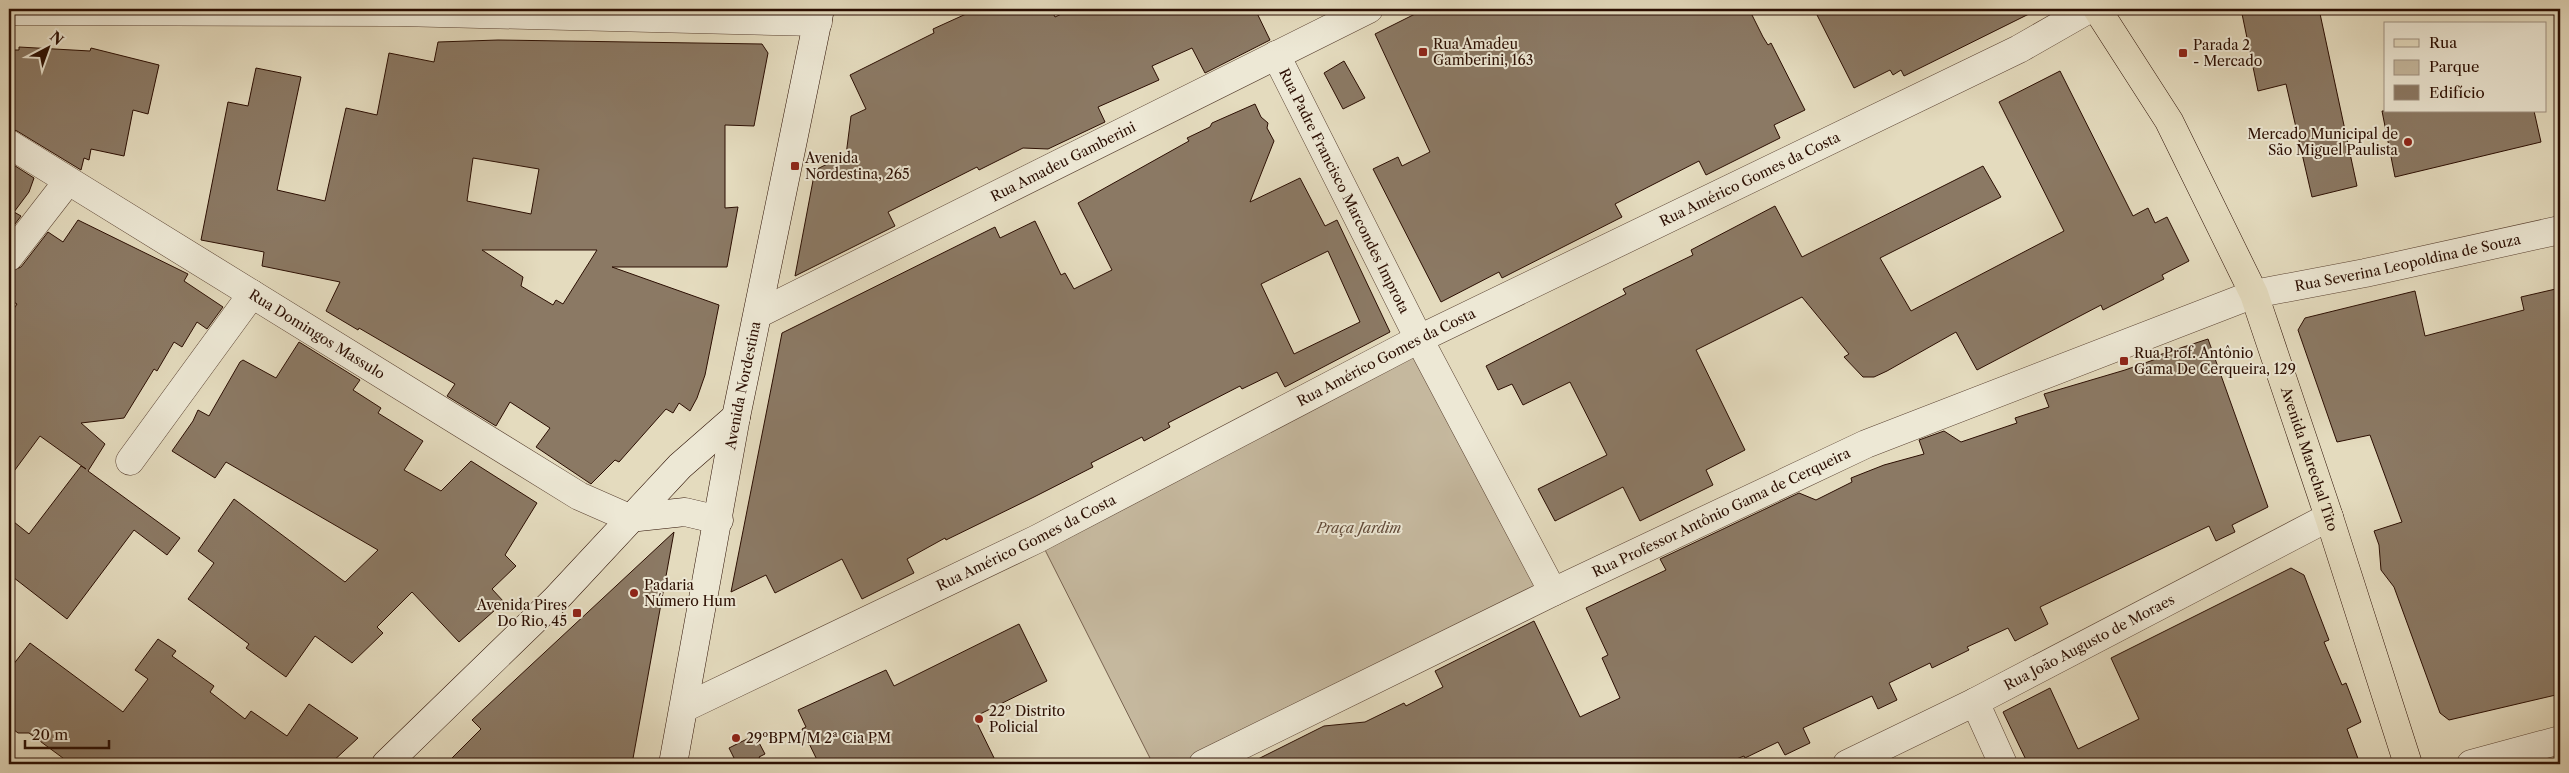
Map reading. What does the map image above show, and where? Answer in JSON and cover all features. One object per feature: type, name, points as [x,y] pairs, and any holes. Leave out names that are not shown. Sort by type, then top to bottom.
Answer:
[{"type":"main road","name":"Avenida Marechal Tito","points":[[2097,9],[2169,121],[2254,294],[2329,517],[2408,764]]},
{"type":"street","name":"Rua Amadeu Gamberini","points":[[758,314],[1369,9]]},
{"type":"street","name":"Rua Américo Gomes da Costa","points":[[684,708],[1037,539],[1419,339],[2019,50],[2089,9]]},
{"type":"street","points":[[9,11],[398,10],[819,15]]},
{"type":"street","name":"Avenida Nordestina","points":[[673,764],[719,520],[736,417],[819,15]]},
{"type":"street","name":"Rua Padre Francisco Marcondes Improta","points":[[1276,55],[1419,339],[1553,592]]},
{"type":"street","name":"Rua Domingos Massulo","points":[[9,144],[579,496],[629,518]]},
{"type":"street","points":[[9,257],[68,182]]},
{"type":"street","name":"Rua Severina Leopoldina de Souza","points":[[2254,294],[2365,273],[2560,230]]},
{"type":"street","points":[[130,461],[252,294]]},
{"type":"street","name":"Rua Professor Antônio Gama de Cerqueira","points":[[1203,764],[1553,592],[1866,444],[2254,294]]},
{"type":"street","points":[[386,764],[556,599],[629,518],[680,466],[736,417]]},
{"type":"street","points":[[629,518],[685,512],[719,520]]},
{"type":"street","name":"Rua João Augusto de Moraes","points":[[1847,764],[1975,702],[2329,517]]},
{"type":"street","points":[[1975,702],[2003,764]]},
{"type":"street","points":[[2471,764],[2560,740]]},
{"type":"green space","name":"Praça Jardim","points":[[1426,336],[1546,589],[1195,764],[1153,764],[1040,540]]},
{"type":"building","points":[[977,9],[1051,9],[1055,17],[1072,9],[1255,9],[1270,40],[1205,73],[1192,48],[1152,66],[1159,80],[1098,107],[1105,122],[1048,149],[1023,148],[979,170],[977,167],[888,212],[895,226],[795,276],[815,170],[846,155],[851,116],[866,109],[850,75],[934,33],[933,29]]},
{"type":"building","points":[[1425,9],[1749,9],[1768,45],[1771,43],[1805,110],[1774,125],[1780,138],[1706,175],[1699,161],[1615,204],[1622,217],[1502,278],[1499,272],[1441,302],[1373,169],[1398,157],[1402,166],[1430,152],[1375,34]]},
{"type":"building","points":[[1814,9],[2039,9],[1904,76],[1901,70],[1893,75],[1890,70],[1854,88]]},
{"type":"building","points":[[2241,9],[2319,9],[2357,186],[2312,197],[2286,84],[2258,91]]},
{"type":"building","points":[[498,40],[762,44],[768,53],[754,126],[725,125],[725,208],[738,207],[727,267],[612,267],[719,305],[705,375],[697,398],[690,411],[679,403],[673,413],[666,409],[619,462],[615,460],[591,484],[536,447],[550,428],[510,402],[496,426],[447,396],[455,384],[326,311],[340,282],[262,266],[264,252],[201,240],[228,102],[248,106],[256,68],[301,77],[277,190],[325,201],[346,108],[377,115],[389,53],[434,62],[438,42]],"holes":[[[473,158],[539,169],[531,214],[467,201]],[[482,250],[597,250],[563,304],[556,300],[553,305],[521,286],[523,277]]]},
{"type":"building","points":[[19,47],[90,51],[91,48],[159,65],[148,114],[133,110],[124,156],[91,149],[89,160],[84,158],[81,170],[9,128],[9,50],[19,50]]},
{"type":"building","points":[[1344,61],[1365,98],[1343,109],[1324,73]]},
{"type":"building","points":[[2060,71],[2133,216],[2148,208],[2155,223],[2167,217],[2189,261],[2162,275],[2164,279],[2103,310],[2101,305],[1977,370],[1956,332],[1887,371],[1874,377],[1863,377],[1844,357],[1849,354],[1802,297],[1696,350],[1745,450],[1706,470],[1713,485],[1640,521],[1623,487],[1555,521],[1538,489],[1607,455],[1570,382],[1523,405],[1512,384],[1498,390],[1486,366],[1626,294],[1623,289],[1693,255],[1691,250],[1775,206],[1802,257],[1983,166],[2001,197],[1880,258],[1911,311],[2064,231],[1999,102]]},
{"type":"building","points":[[1255,104],[1261,117],[1268,123],[1267,128],[1274,141],[1250,202],[1300,178],[1325,226],[1337,220],[1390,332],[1285,387],[1277,372],[1242,389],[1240,386],[1168,423],[1170,427],[1144,441],[1142,437],[1091,463],[1093,467],[946,540],[945,538],[907,559],[914,573],[862,599],[842,559],[775,593],[766,575],[731,592],[782,333],[995,227],[1000,238],[1035,221],[1061,275],[1065,273],[1074,289],[1112,270],[1078,203],[1189,141],[1187,138],[1210,127],[1212,123]],"holes":[[[1328,251],[1360,322],[1294,354],[1261,284]]]},
{"type":"building","points":[[2382,111],[2534,112],[2541,142],[2395,177]]},
{"type":"building","points":[[9,162],[34,178],[29,192],[14,212],[21,216],[9,232]]},
{"type":"building","points":[[78,220],[188,274],[184,281],[223,307],[207,329],[197,322],[182,347],[174,342],[157,371],[154,369],[124,418],[81,423],[105,444],[88,471],[180,538],[167,555],[134,530],[67,619],[9,574],[9,518],[29,534],[81,466],[86,469],[40,436],[9,478],[9,316],[17,304],[9,299],[9,272],[21,267],[48,232],[63,242]]},
{"type":"building","points":[[2560,288],[2560,694],[2449,720],[2440,713],[2394,587],[2381,570],[2379,545],[2374,531],[2402,522],[2370,435],[2337,442],[2298,330],[2305,318],[2415,291],[2425,336],[2524,310],[2521,297]]},
{"type":"building","points":[[2208,339],[2268,507],[2232,525],[2235,532],[2216,541],[2209,526],[2040,607],[2048,624],[2015,641],[2008,628],[1967,647],[1969,650],[1932,668],[1930,663],[1889,683],[1897,700],[1878,709],[1872,696],[1803,728],[1810,743],[1785,755],[1778,742],[1745,758],[1744,756],[1724,764],[1248,764],[1324,726],[1365,722],[1404,703],[1406,706],[1443,687],[1435,671],[1534,621],[1580,717],[1620,698],[1602,658],[1608,655],[1586,608],[1666,570],[1660,559],[1799,493],[1816,500],[1852,482],[1851,478],[1884,465],[1924,454],[1919,440],[1944,431],[1961,442],[2017,423],[2015,418],[2049,407],[2044,394],[2125,370],[2159,358],[2159,355]]},
{"type":"building","points":[[299,342],[360,380],[353,390],[381,408],[378,413],[423,441],[404,470],[441,491],[471,461],[537,503],[505,555],[516,566],[492,589],[504,602],[459,642],[412,592],[377,627],[383,633],[352,663],[315,636],[286,677],[246,648],[249,644],[188,599],[214,563],[198,551],[234,499],[345,582],[378,550],[226,462],[215,478],[172,451],[193,421],[198,410],[209,416],[240,362],[243,360],[276,378]]},
{"type":"building","points":[[674,532],[632,764],[446,764],[481,729],[472,720]]},
{"type":"building","points":[[2291,568],[2304,575],[2329,640],[2324,642],[2342,685],[2346,683],[2361,722],[2347,729],[2360,764],[2028,764],[2003,712],[2050,688],[2078,749],[2139,719],[2111,658]]},
{"type":"building","points":[[1019,624],[1047,681],[974,717],[997,764],[819,764],[802,729],[806,727],[798,710],[886,670],[894,686]]},
{"type":"building","points":[[158,639],[176,651],[172,656],[214,686],[210,692],[245,719],[251,711],[287,736],[309,704],[358,738],[330,764],[71,764],[29,733],[18,733],[9,726],[9,670],[30,643],[123,712],[148,679],[135,670]]},
{"type":"building","points":[[755,735],[765,754],[759,757],[763,764],[737,764],[729,748]]},
{"type":"place","name":"Rua Amadeu Gamberini, 163","points":[[1423,52]]},
{"type":"place","name":"Parada 2 - Mercado","points":[[2183,53]]},
{"type":"place","name":"Mercado Municipal de São Miguel Paulista","points":[[2408,142]]},
{"type":"place","name":"Avenida Nordestina, 265","points":[[795,166]]},
{"type":"place","name":"Rua Prof. Antônio Gama De Cerqueira, 129","points":[[2124,361]]},
{"type":"place","name":"Padaria Número Hum","points":[[634,593]]},
{"type":"place","name":"Avenida Pires Do Rio, 45","points":[[577,613]]},
{"type":"place","name":"22º Distrito Policial","points":[[979,719]]},
{"type":"place","name":"29ºBPM/M 2ª Cia PM","points":[[736,738]]}]
